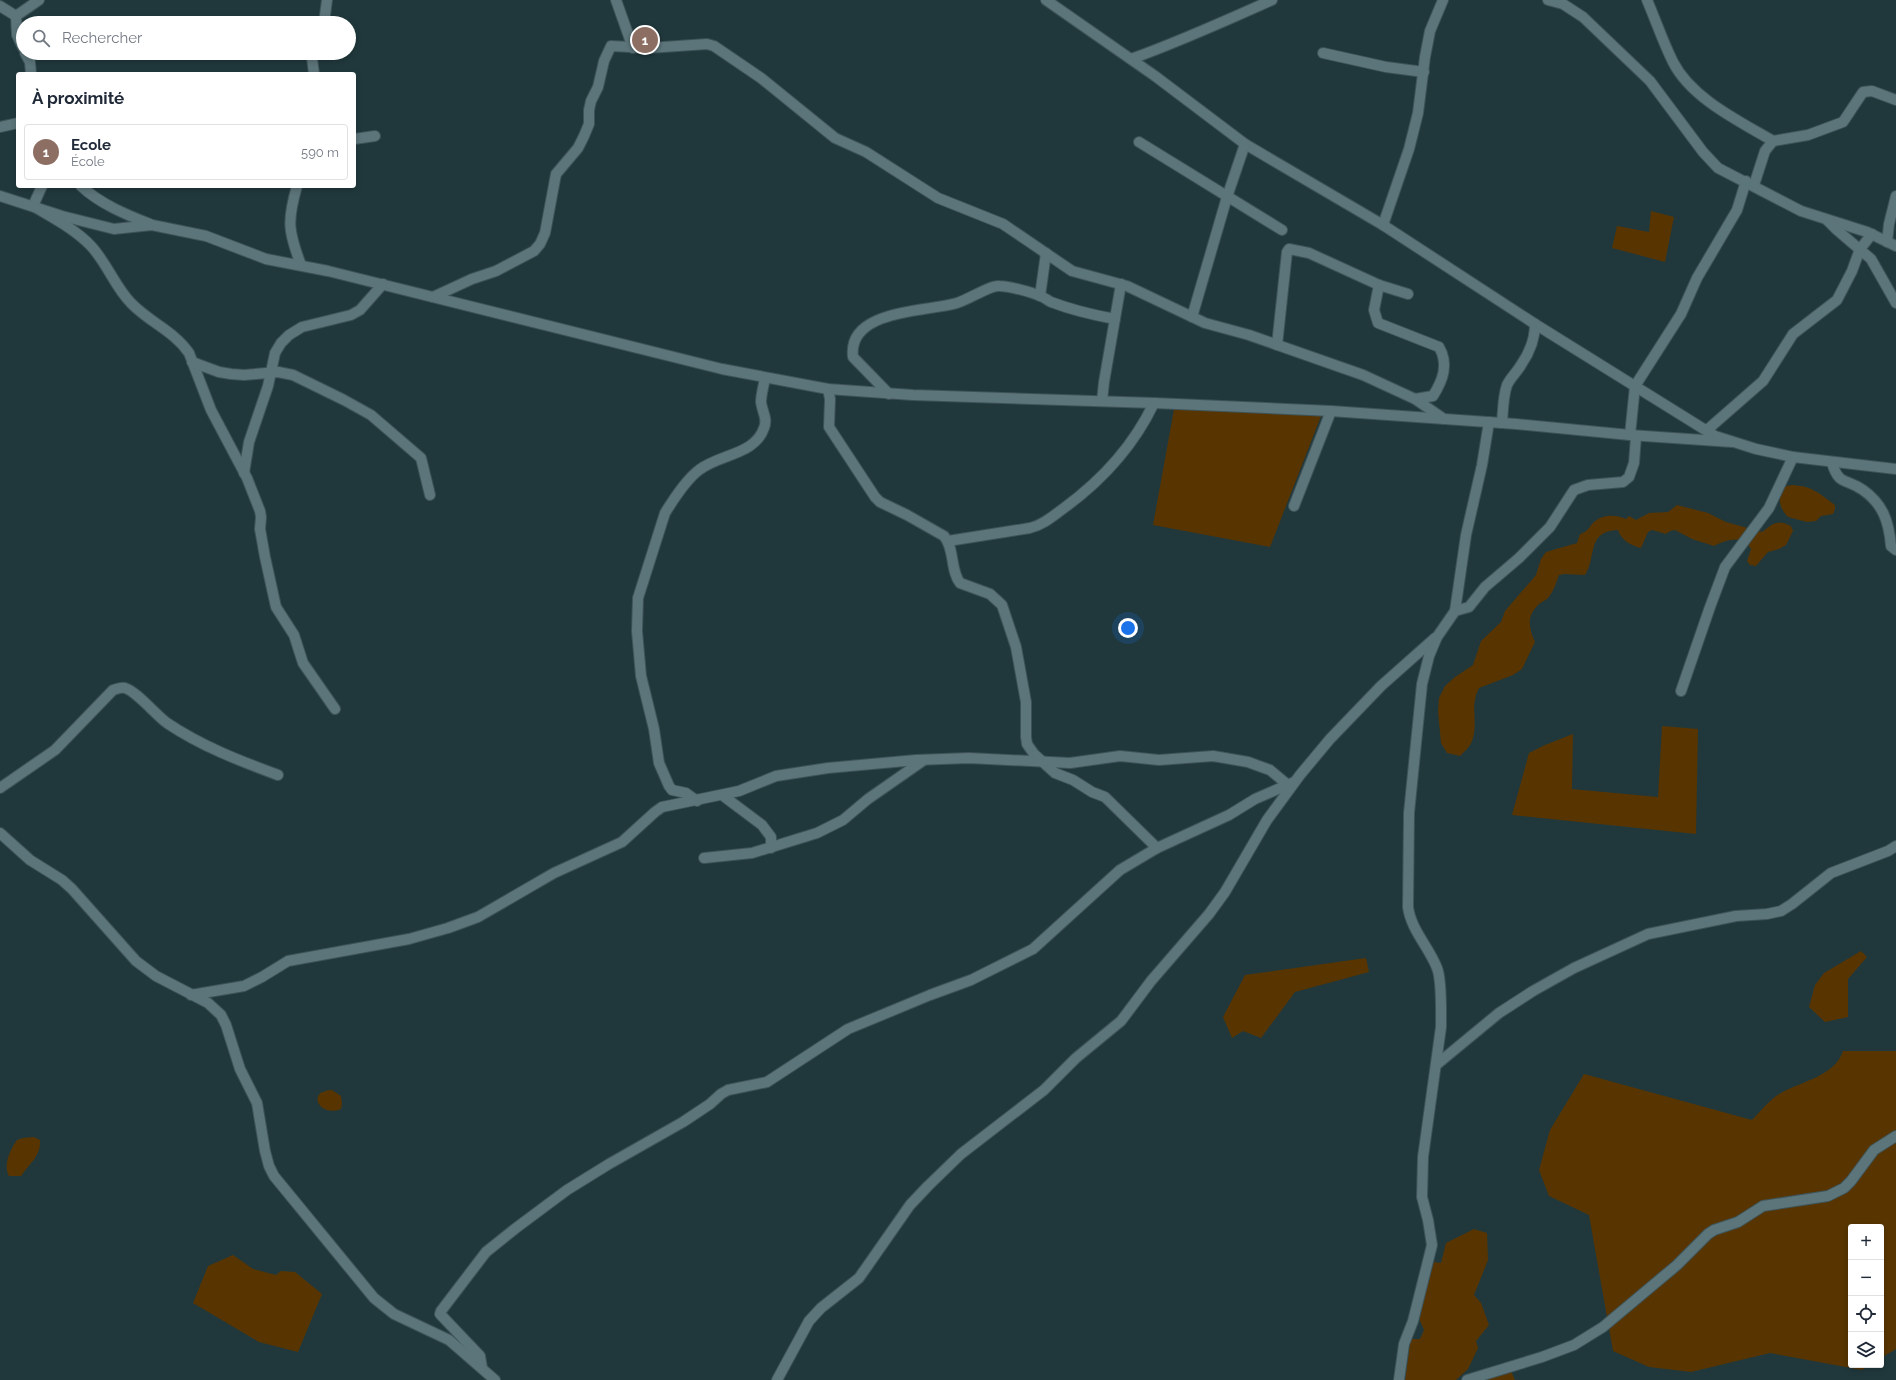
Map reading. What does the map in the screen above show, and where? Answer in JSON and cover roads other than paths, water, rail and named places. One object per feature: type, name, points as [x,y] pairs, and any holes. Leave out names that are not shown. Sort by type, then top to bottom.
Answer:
[{"type":"street","points":[[0,6],[16,16],[39,0]]},
{"type":"street","points":[[325,16],[328,0]]},
{"type":"street","points":[[616,0],[633,48]]},
{"type":"street","points":[[1046,0],[1131,59],[1245,144],[1383,225],[1535,324],[1707,430],[1732,442]]},
{"type":"street","points":[[1131,59],[1179,41],[1202,30],[1216,26],[1272,0]]},
{"type":"street","points":[[1383,225],[1409,149],[1418,113],[1424,72],[1424,57],[1430,31],[1441,4],[1450,0]]},
{"type":"street","points":[[1548,0],[1568,3],[1650,81],[1713,164],[1795,208],[1872,234],[1891,244]]},
{"type":"street","points":[[1647,0],[1673,63],[1697,92],[1720,110],[1773,141]]},
{"type":"street","points":[[434,297],[472,279],[496,271],[534,251],[540,244],[545,233],[556,174],[566,159],[578,148],[589,124],[590,106],[598,86],[609,49],[613,46],[633,48],[708,44],[714,46],[760,78],[835,138],[863,150],[938,198],[1003,224],[1078,274],[1121,284],[1205,323],[1249,335],[1363,375],[1415,399],[1444,418]]},
{"type":"street","points":[[1323,53],[1386,67],[1424,72]]},
{"type":"street","points":[[29,60],[31,72]]},
{"type":"street","points":[[312,60],[314,72]]},
{"type":"street","points":[[1455,611],[1470,607],[1485,587],[1519,558],[1550,528],[1574,490],[1588,485],[1623,482],[1629,478],[1634,463],[1633,435],[1636,386],[1681,314],[1697,278],[1737,210],[1764,151],[1773,141],[1808,135],[1843,122],[1863,92],[1872,91],[1896,100]]},
{"type":"street","points":[[0,127],[16,123]]},
{"type":"street","points":[[356,139],[375,136]]},
{"type":"street","points":[[1139,142],[1282,230]]},
{"type":"street","points":[[1192,317],[1227,197],[1245,144]]},
{"type":"street","points":[[33,206],[41,188]]},
{"type":"street","points":[[83,188],[88,193],[129,216],[152,225],[206,236],[266,259],[383,284],[765,378],[828,389],[889,394],[1154,403],[1444,418],[1633,435],[1732,442],[1793,457],[1896,469]]},
{"type":"street","points":[[297,188],[289,222],[294,248],[301,266]]},
{"type":"street","points":[[0,196],[62,216],[114,229],[152,225]]},
{"type":"street","points":[[1891,244],[1889,224],[1896,196]]},
{"type":"street","points":[[33,206],[78,233],[91,246],[131,304],[172,334],[184,345],[189,353],[211,410],[244,473],[261,516],[260,528],[276,607],[294,635],[303,663],[335,709]]},
{"type":"street","points":[[1827,220],[1871,259],[1896,303]]},
{"type":"street","points":[[1707,430],[1763,382],[1793,334],[1837,300],[1852,271],[1860,249],[1872,234]]},
{"type":"street","points":[[1277,345],[1286,252],[1289,249],[1309,253],[1379,285],[1408,294]]},
{"type":"street","points":[[1040,296],[1046,253]]},
{"type":"street","points":[[244,473],[249,442],[268,386],[275,353],[281,343],[289,335],[302,327],[351,314],[360,310],[383,284]]},
{"type":"street","points":[[1102,401],[1121,284]]},
{"type":"street","points":[[1379,285],[1374,310],[1378,323],[1439,347],[1443,354],[1445,368],[1441,383],[1432,396],[1415,399]]},
{"type":"street","points":[[889,394],[853,357],[855,340],[865,326],[909,312],[957,303],[998,286],[1040,296],[1049,301],[1088,314],[1115,319]]},
{"type":"street","points":[[1502,423],[1505,390],[1511,377],[1521,365],[1528,352],[1535,335],[1535,324]]},
{"type":"street","points":[[192,362],[219,372],[231,374],[244,375],[278,372],[293,375],[371,415],[421,458],[430,495]]},
{"type":"street","points":[[697,801],[686,794],[672,790],[659,763],[654,729],[641,676],[637,631],[638,598],[665,513],[671,503],[698,470],[707,464],[748,447],[758,441],[766,423],[761,401],[765,378]]},
{"type":"street","points":[[828,389],[830,399],[829,427],[875,497],[880,502],[935,529],[948,541],[960,583],[990,594],[1002,605],[1016,647],[1026,702],[1028,744],[1034,754],[1061,776],[1073,780],[1092,792],[1105,797],[1157,848]]},
{"type":"street","points":[[948,541],[1030,528],[1050,519],[1101,477],[1130,442],[1154,403]]},
{"type":"street","points":[[1294,506],[1331,411]]},
{"type":"street","points":[[1399,1380],[1404,1344],[1413,1321],[1432,1245],[1422,1197],[1423,1157],[1436,1065],[1442,1008],[1438,969],[1410,917],[1408,907],[1410,813],[1421,690],[1429,656],[1437,637],[1455,611],[1466,535],[1482,464],[1489,422]]},
{"type":"street","points":[[1681,692],[1725,567],[1769,508],[1793,457]]},
{"type":"street","points":[[1832,462],[1836,474],[1844,481],[1862,490],[1880,506],[1890,527],[1891,546],[1896,550]]},
{"type":"street","points":[[777,1380],[812,1318],[859,1278],[905,1211],[928,1186],[961,1154],[1044,1090],[1076,1058],[1121,1020],[1151,981],[1209,914],[1291,784],[1330,739],[1381,686],[1437,637]]},
{"type":"street","points":[[0,788],[55,750],[113,690],[119,688],[130,691],[167,722],[198,741],[234,759],[278,774]]},
{"type":"street","points":[[191,995],[244,986],[288,961],[409,939],[448,928],[478,917],[554,873],[622,842],[662,807],[697,801],[739,791],[776,776],[828,768],[924,760],[969,758],[1070,763],[1120,756],[1159,760],[1213,756],[1248,762],[1270,770],[1291,784]]},
{"type":"street","points":[[704,858],[752,853],[817,833],[844,820],[868,799],[924,760]]},
{"type":"street","points":[[482,1368],[480,1356],[449,1324],[440,1312],[486,1252],[567,1190],[608,1164],[683,1122],[728,1090],[767,1082],[848,1029],[930,995],[971,980],[1033,949],[1120,870],[1157,848],[1229,815],[1255,799],[1291,784]]},
{"type":"street","points":[[722,795],[762,825],[771,837],[771,848]]},
{"type":"street","points":[[0,833],[30,860],[62,880],[72,889],[136,961],[147,970],[213,1008],[221,1016],[226,1025],[240,1069],[257,1103],[265,1151],[269,1166],[274,1176],[374,1298],[394,1314],[445,1338],[495,1380]]},
{"type":"street","points":[[1436,1065],[1499,1013],[1533,991],[1581,965],[1648,934],[1736,916],[1767,914],[1780,911],[1792,904],[1831,872],[1888,851],[1896,846]]},
{"type":"street","points":[[1467,1380],[1542,1357],[1574,1345],[1603,1327],[1677,1265],[1708,1234],[1738,1222],[1762,1206],[1828,1196],[1844,1188],[1852,1181],[1874,1150],[1896,1136]]},
{"type":"place","name":"Ecole","points":[[645,40]]}]
